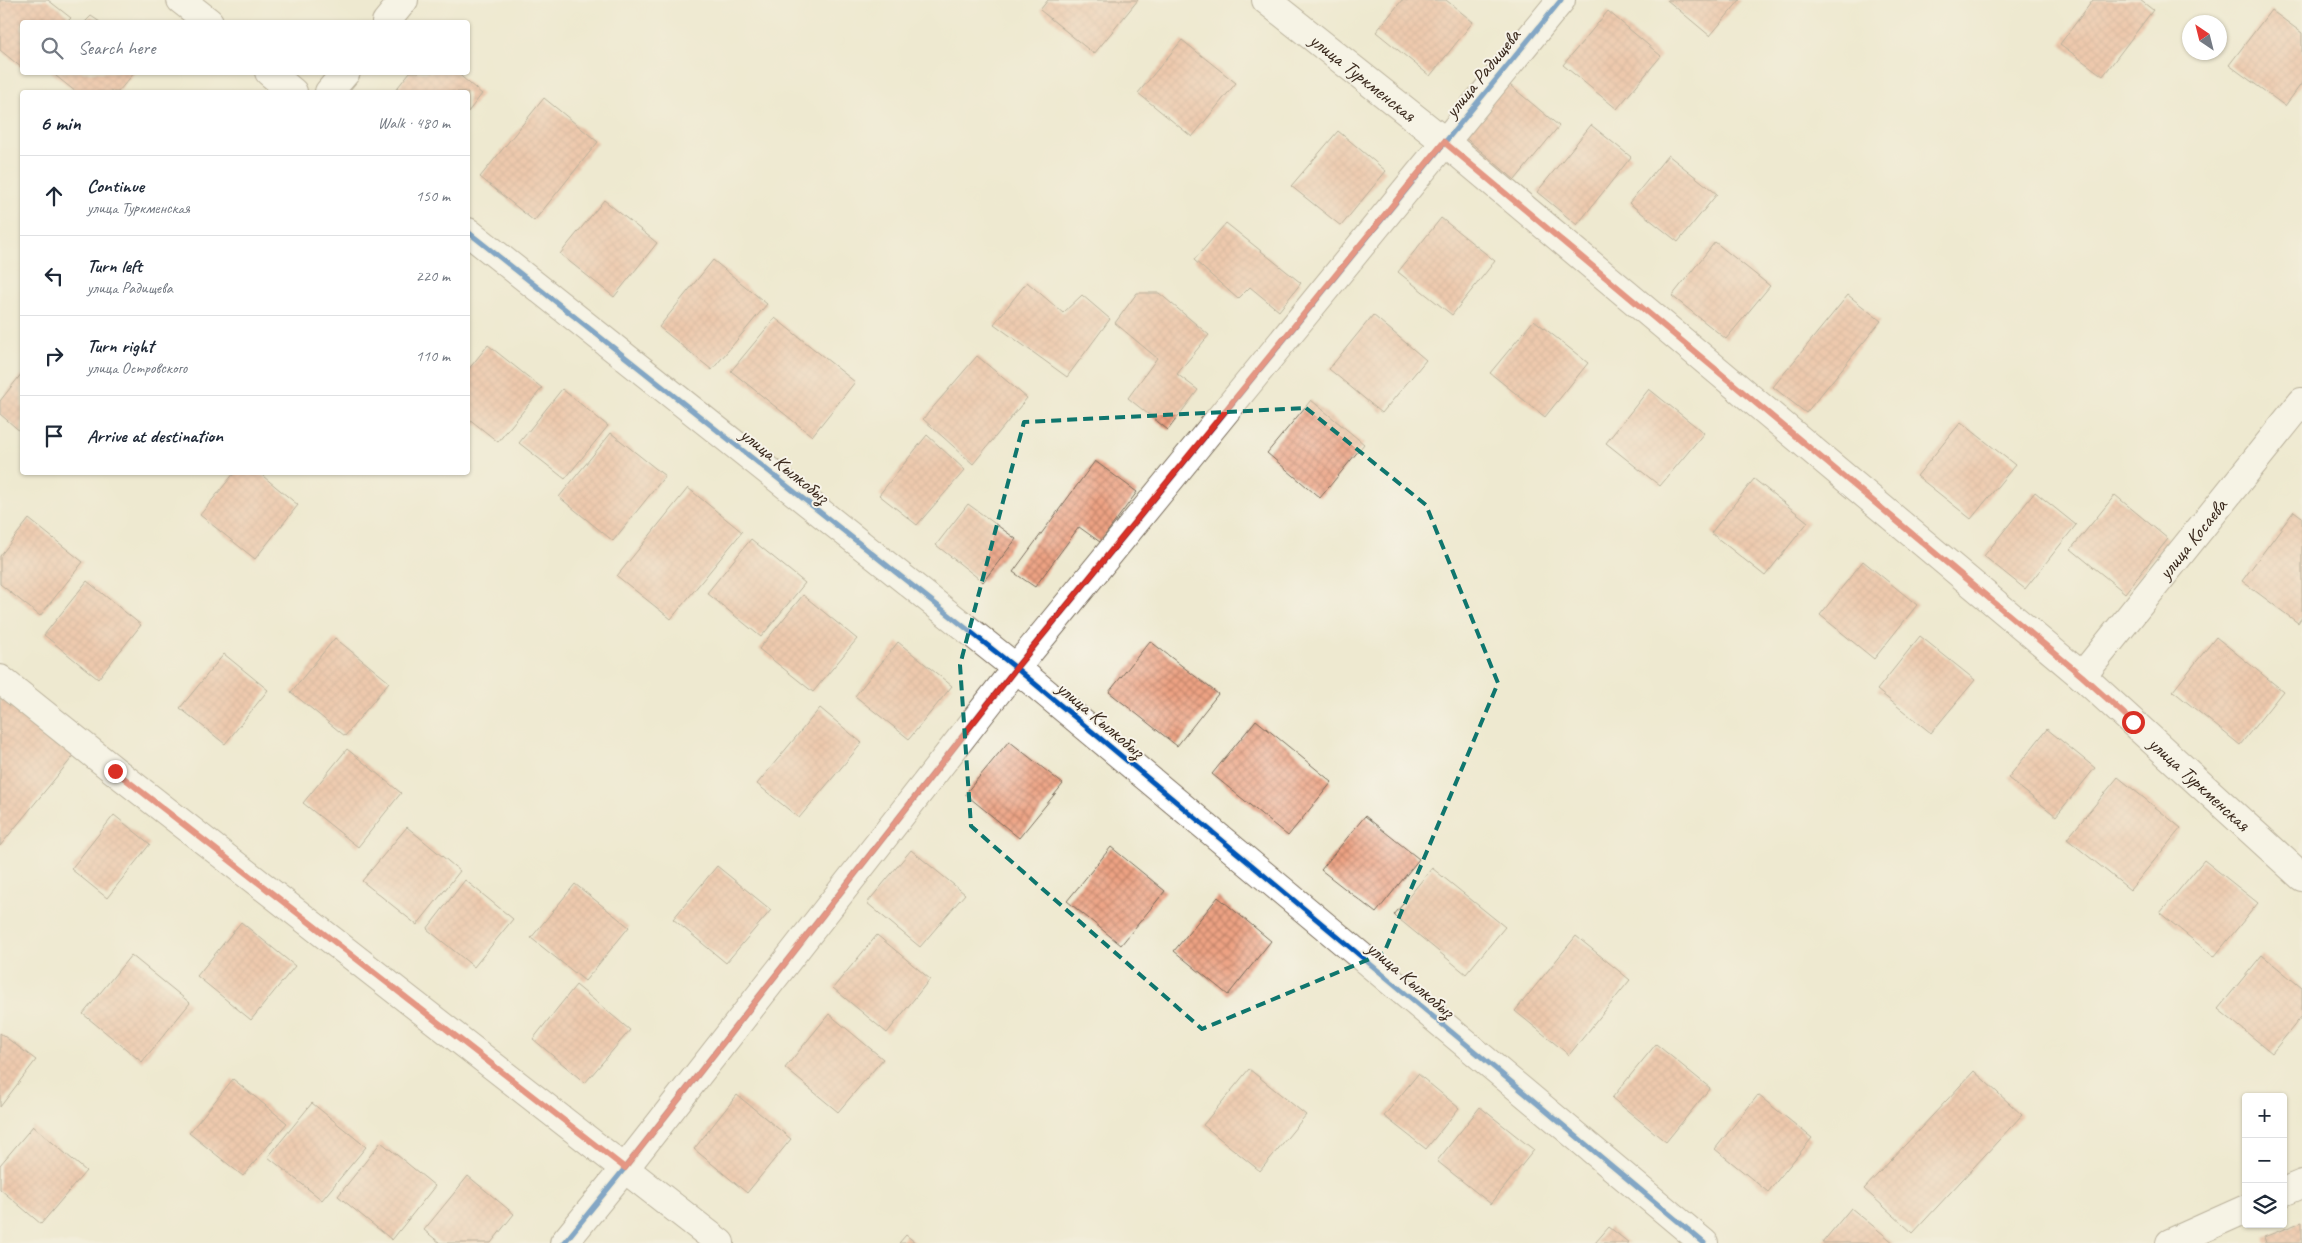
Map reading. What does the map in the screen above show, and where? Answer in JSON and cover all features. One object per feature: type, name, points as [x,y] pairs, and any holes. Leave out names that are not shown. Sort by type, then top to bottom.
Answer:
[{"type":"street","points":[[181,0],[206,20]]},
{"type":"street","points":[[388,20],[404,0]]},
{"type":"street","name":"улица Туркменская","points":[[1266,0],[1444,142],[2082,676],[2302,878]]},
{"type":"street","name":"улица Радищева","points":[[564,1243],[625,1168],[1016,668],[1561,0]]},
{"type":"street","points":[[273,75],[291,90]]},
{"type":"street","points":[[332,90],[344,75]]},
{"type":"street","name":"улица Кылкобыз","points":[[470,234],[1016,668],[1704,1243]]},
{"type":"street","name":"улица Косаева","points":[[2082,676],[2302,402]]},
{"type":"street","points":[[0,679],[115,771],[720,1243]]},
{"type":"street","points":[[2287,1190],[2302,1184]]},
{"type":"street","points":[[2170,1243],[2242,1211]]},
{"type":"highlighted area","points":[[1306,408],[1426,505],[1498,683],[1384,953],[1202,1029],[971,826],[960,665],[1024,422]]},
{"type":"building","points":[[0,0],[48,0],[71,18],[69,20],[20,20],[20,66],[0,50]]},
{"type":"building","points":[[1048,0],[1138,0],[1094,54],[1040,10]]},
{"type":"building","points":[[1402,0],[1446,0],[1473,22],[1430,76],[1376,32]]},
{"type":"building","points":[[1667,0],[1740,0],[1710,36]]},
{"type":"building","points":[[2093,0],[2140,0],[2153,10],[2103,76],[2060,44]]},
{"type":"building","points":[[2271,10],[2302,33],[2302,83],[2285,106],[2229,65]]},
{"type":"building","points":[[1608,11],[1661,56],[1617,109],[1563,65]]},
{"type":"building","points":[[91,16],[97,20],[87,20]]},
{"type":"building","points":[[1182,40],[1236,83],[1192,137],[1138,93]]},
{"type":"building","points":[[55,75],[132,75],[120,90],[74,90]]},
{"type":"building","points":[[408,75],[460,75],[482,94],[470,109],[470,90],[396,90]]},
{"type":"building","points":[[1505,81],[1559,126],[1515,180],[1462,135]]},
{"type":"building","points":[[544,98],[598,142],[534,221],[480,177]]},
{"type":"building","points":[[1591,125],[1631,157],[1577,225],[1537,192]]},
{"type":"building","points":[[1338,131],[1386,171],[1341,226],[1291,186]]},
{"type":"building","points":[[1668,155],[1717,194],[1678,242],[1629,203]]},
{"type":"building","points":[[604,200],[657,243],[614,297],[560,254]]},
{"type":"building","points":[[1441,218],[1495,261],[1452,315],[1398,272]]},
{"type":"building","points":[[1226,223],[1301,283],[1279,311],[1250,287],[1238,299],[1194,260]]},
{"type":"building","points":[[1715,242],[1770,286],[1726,339],[1672,296]]},
{"type":"building","points":[[713,260],[767,304],[712,370],[659,327]]},
{"type":"building","points":[[1027,282],[1063,313],[1082,295],[1110,319],[1067,377],[994,324]]},
{"type":"building","points":[[1137,293],[1159,293],[1209,335],[1177,374],[1198,390],[1168,430],[1128,398],[1157,358],[1115,323]]},
{"type":"building","points":[[1848,295],[1881,321],[1806,413],[1773,387]]},
{"type":"building","points":[[1373,315],[1426,360],[1382,413],[1329,369]]},
{"type":"building","points":[[775,318],[855,382],[812,436],[731,371]]},
{"type":"building","points":[[1534,320],[1588,363],[1545,417],[1490,373]]},
{"type":"building","points":[[488,345],[542,388],[498,442],[470,420],[470,368]]},
{"type":"building","points":[[977,356],[1027,398],[973,464],[923,419]]},
{"type":"building","points":[[20,376],[20,431],[0,414],[0,401]]},
{"type":"building","points":[[562,389],[608,426],[565,479],[519,443]]},
{"type":"building","points":[[1649,389],[1704,433],[1660,486],[1606,443]]},
{"type":"building","points":[[1311,400],[1364,444],[1320,498],[1267,453]]},
{"type":"building","points":[[1961,422],[2015,465],[1971,519],[1917,476]]},
{"type":"building","points":[[611,433],[665,476],[613,541],[559,497]]},
{"type":"building","points":[[927,435],[965,470],[917,525],[879,495]]},
{"type":"building","points":[[1095,461],[1137,492],[1100,542],[1079,527],[1035,587],[1013,572]]},
{"type":"building","points":[[233,475],[262,475],[298,505],[255,559],[200,515]]},
{"type":"building","points":[[1754,479],[1808,522],[1765,576],[1711,533]]},
{"type":"building","points":[[688,488],[742,532],[671,619],[617,576]]},
{"type":"building","points":[[2035,492],[2076,525],[2025,589],[1984,556]]},
{"type":"building","points":[[2115,495],[2168,539],[2125,593],[2071,549]]},
{"type":"building","points":[[968,504],[1016,539],[983,582],[936,545]]},
{"type":"building","points":[[2294,511],[2302,517],[2302,617],[2298,623],[2242,581]]},
{"type":"building","points":[[29,519],[83,562],[40,616],[0,584],[0,556]]},
{"type":"building","points":[[751,539],[805,583],[761,637],[707,593]]},
{"type":"building","points":[[1863,561],[1917,605],[1874,659],[1820,615]]},
{"type":"building","points":[[87,581],[141,625],[98,679],[44,635]]},
{"type":"building","points":[[803,595],[857,639],[813,692],[759,649]]},
{"type":"building","points":[[1920,636],[1975,680],[1931,733],[1877,690]]},
{"type":"building","points":[[2216,637],[2283,691],[2240,745],[2173,691]]},
{"type":"building","points":[[335,638],[389,682],[345,736],[291,692]]},
{"type":"building","points":[[1150,641],[1218,694],[1177,746],[1109,692]]},
{"type":"building","points":[[898,642],[952,686],[909,739],[855,696]]},
{"type":"building","points":[[224,654],[268,690],[225,744],[180,708]]},
{"type":"building","points":[[2,694],[76,753],[0,846],[0,697]]},
{"type":"building","points":[[820,708],[862,743],[799,818],[757,784]]},
{"type":"building","points":[[1256,720],[1332,782],[1288,836],[1212,774]]},
{"type":"building","points":[[2047,729],[2095,768],[2056,816],[2008,778]]},
{"type":"building","points":[[1009,741],[1063,784],[1019,838],[965,794]]},
{"type":"building","points":[[347,749],[401,793],[358,847],[303,803]]},
{"type":"building","points":[[2118,777],[2181,828],[2130,890],[2067,839]]},
{"type":"building","points":[[114,815],[150,844],[107,898],[71,869]]},
{"type":"building","points":[[1365,816],[1419,859],[1376,913],[1321,870]]},
{"type":"building","points":[[407,827],[460,871],[417,925],[362,881]]},
{"type":"building","points":[[1111,847],[1165,891],[1121,945],[1067,901]]},
{"type":"building","points":[[911,850],[965,894],[920,947],[867,903]]},
{"type":"building","points":[[2204,860],[2258,903],[2214,957],[2160,913]]},
{"type":"building","points":[[717,866],[771,910],[726,963],[673,919]]},
{"type":"building","points":[[1432,868],[1505,927],[1466,974],[1394,915]]},
{"type":"building","points":[[465,880],[513,919],[474,967],[427,929]]},
{"type":"building","points":[[575,884],[629,927],[585,981],[531,938]]},
{"type":"building","points":[[1218,897],[1271,941],[1228,995],[1174,951]]},
{"type":"building","points":[[241,922],[295,966],[251,1020],[197,976]]},
{"type":"building","points":[[877,935],[930,979],[887,1033],[833,988]]},
{"type":"building","points":[[1576,936],[1630,980],[1569,1055],[1515,1011]]},
{"type":"building","points":[[131,955],[190,1003],[142,1062],[83,1014]]},
{"type":"building","points":[[2262,955],[2302,988],[2302,1016],[2272,1053],[2218,1009]]},
{"type":"building","points":[[576,985],[630,1030],[585,1083],[533,1039]]},
{"type":"building","points":[[829,1014],[883,1059],[838,1112],[785,1068]]},
{"type":"building","points":[[0,1033],[36,1060],[0,1107]]},
{"type":"building","points":[[1656,1044],[1710,1088],[1666,1142],[1612,1098]]},
{"type":"building","points":[[1249,1069],[1306,1115],[1260,1171],[1203,1125]]},
{"type":"building","points":[[1974,1071],[2022,1115],[1913,1233],[1864,1189]]},
{"type":"building","points":[[1418,1074],[1459,1108],[1426,1149],[1384,1116]]},
{"type":"building","points":[[233,1079],[287,1123],[243,1176],[189,1133]]},
{"type":"building","points":[[737,1095],[791,1139],[747,1193],[694,1149]]},
{"type":"building","points":[[1758,1095],[1812,1138],[1768,1192],[1715,1149]]},
{"type":"building","points":[[312,1103],[366,1147],[322,1200],[268,1157]]},
{"type":"building","points":[[1480,1107],[1534,1150],[1491,1204],[1437,1161]]},
{"type":"building","points":[[33,1126],[86,1171],[41,1224],[0,1189],[0,1165]]},
{"type":"building","points":[[381,1142],[435,1186],[392,1240],[338,1196]]},
{"type":"building","points":[[468,1176],[514,1214],[491,1243],[440,1243],[424,1230]]},
{"type":"building","points":[[1851,1208],[1894,1243],[1822,1243]]},
{"type":"building","points":[[2302,1222],[2302,1243],[2266,1243],[2264,1237]]},
{"type":"building","points":[[1609,1227],[1629,1243],[1595,1243]]},
{"type":"building","points":[[906,1235],[916,1243],[899,1243]]},
{"type":"cycle path","points":[[564,1243],[625,1168],[1016,668],[1561,0]]},
{"type":"cycle path","points":[[470,234],[1016,668],[1704,1243]]},
{"type":"route","points":[[115,771],[625,1168],[1016,668],[1444,142],[2082,676],[2133,722]]}]
